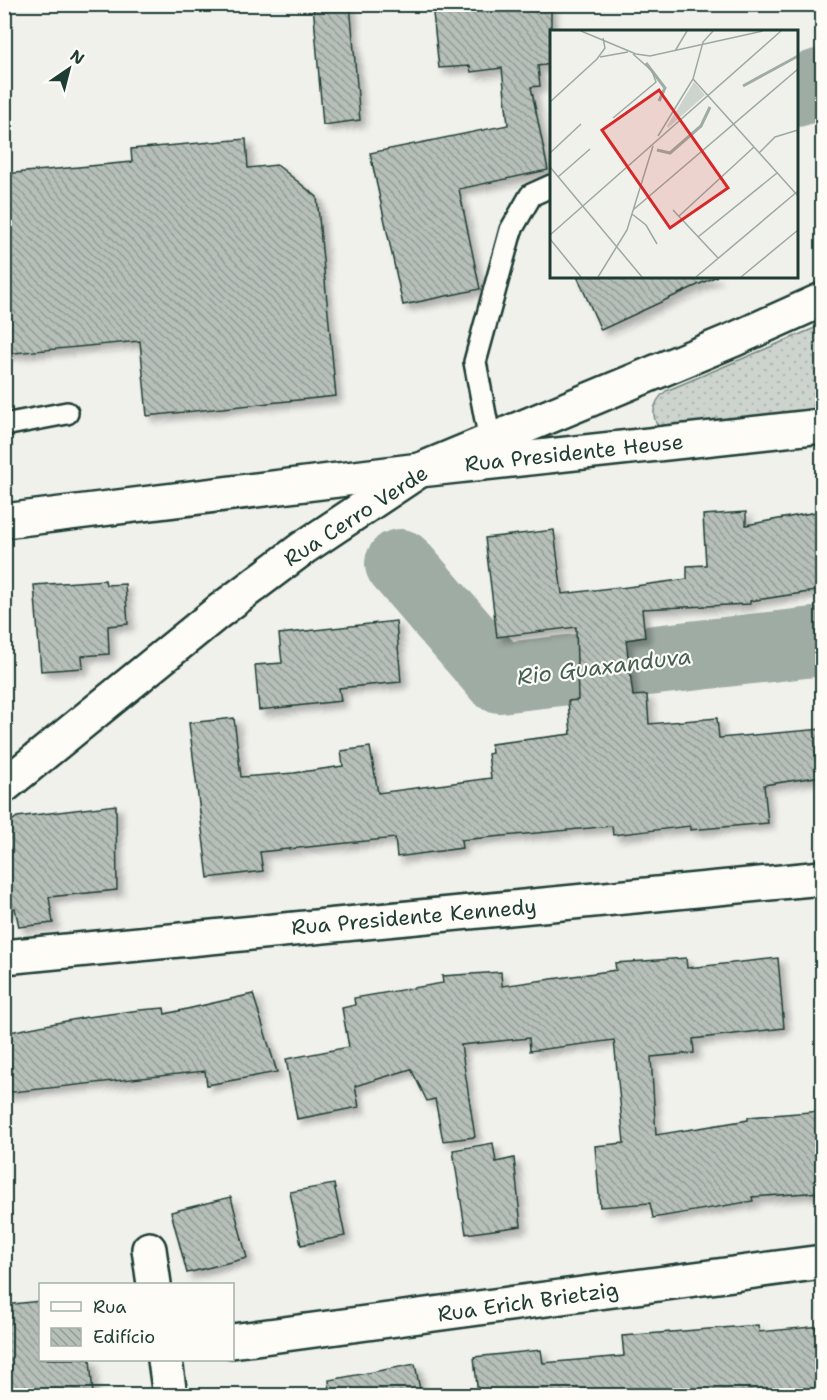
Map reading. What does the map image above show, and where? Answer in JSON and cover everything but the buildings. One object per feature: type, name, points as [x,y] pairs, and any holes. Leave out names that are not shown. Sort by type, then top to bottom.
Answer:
[{"type":"street","name":"Rua Cerro Verde","points":[[4,786],[303,548],[420,470],[822,300]]},
{"type":"street","name":"Rua Presidente Heuse","points":[[4,521],[420,470],[822,426]]},
{"type":"street","name":"Rua Presidente Kennedy","points":[[4,957],[822,878]]},
{"type":"street","points":[[149,1249],[154,1283]]},
{"type":"street","name":"Rua Erich Brietzig","points":[[234,1341],[822,1262]]},
{"type":"street","points":[[165,1361],[170,1395]]},
{"type":"lane","points":[[490,441],[475,362],[511,230],[531,195],[550,186]]},
{"type":"lane","points":[[4,424],[68,413]]},
{"type":"shaded area","points":[[822,325],[822,420],[663,433],[659,428],[654,411],[657,401],[666,391]]},
{"type":"waterway","name":"Rio Guaxanduva","points":[[797,92],[822,83]]},
{"type":"waterway","name":"Rio Guaxanduva","points":[[400,564],[499,678],[822,641]]}]
